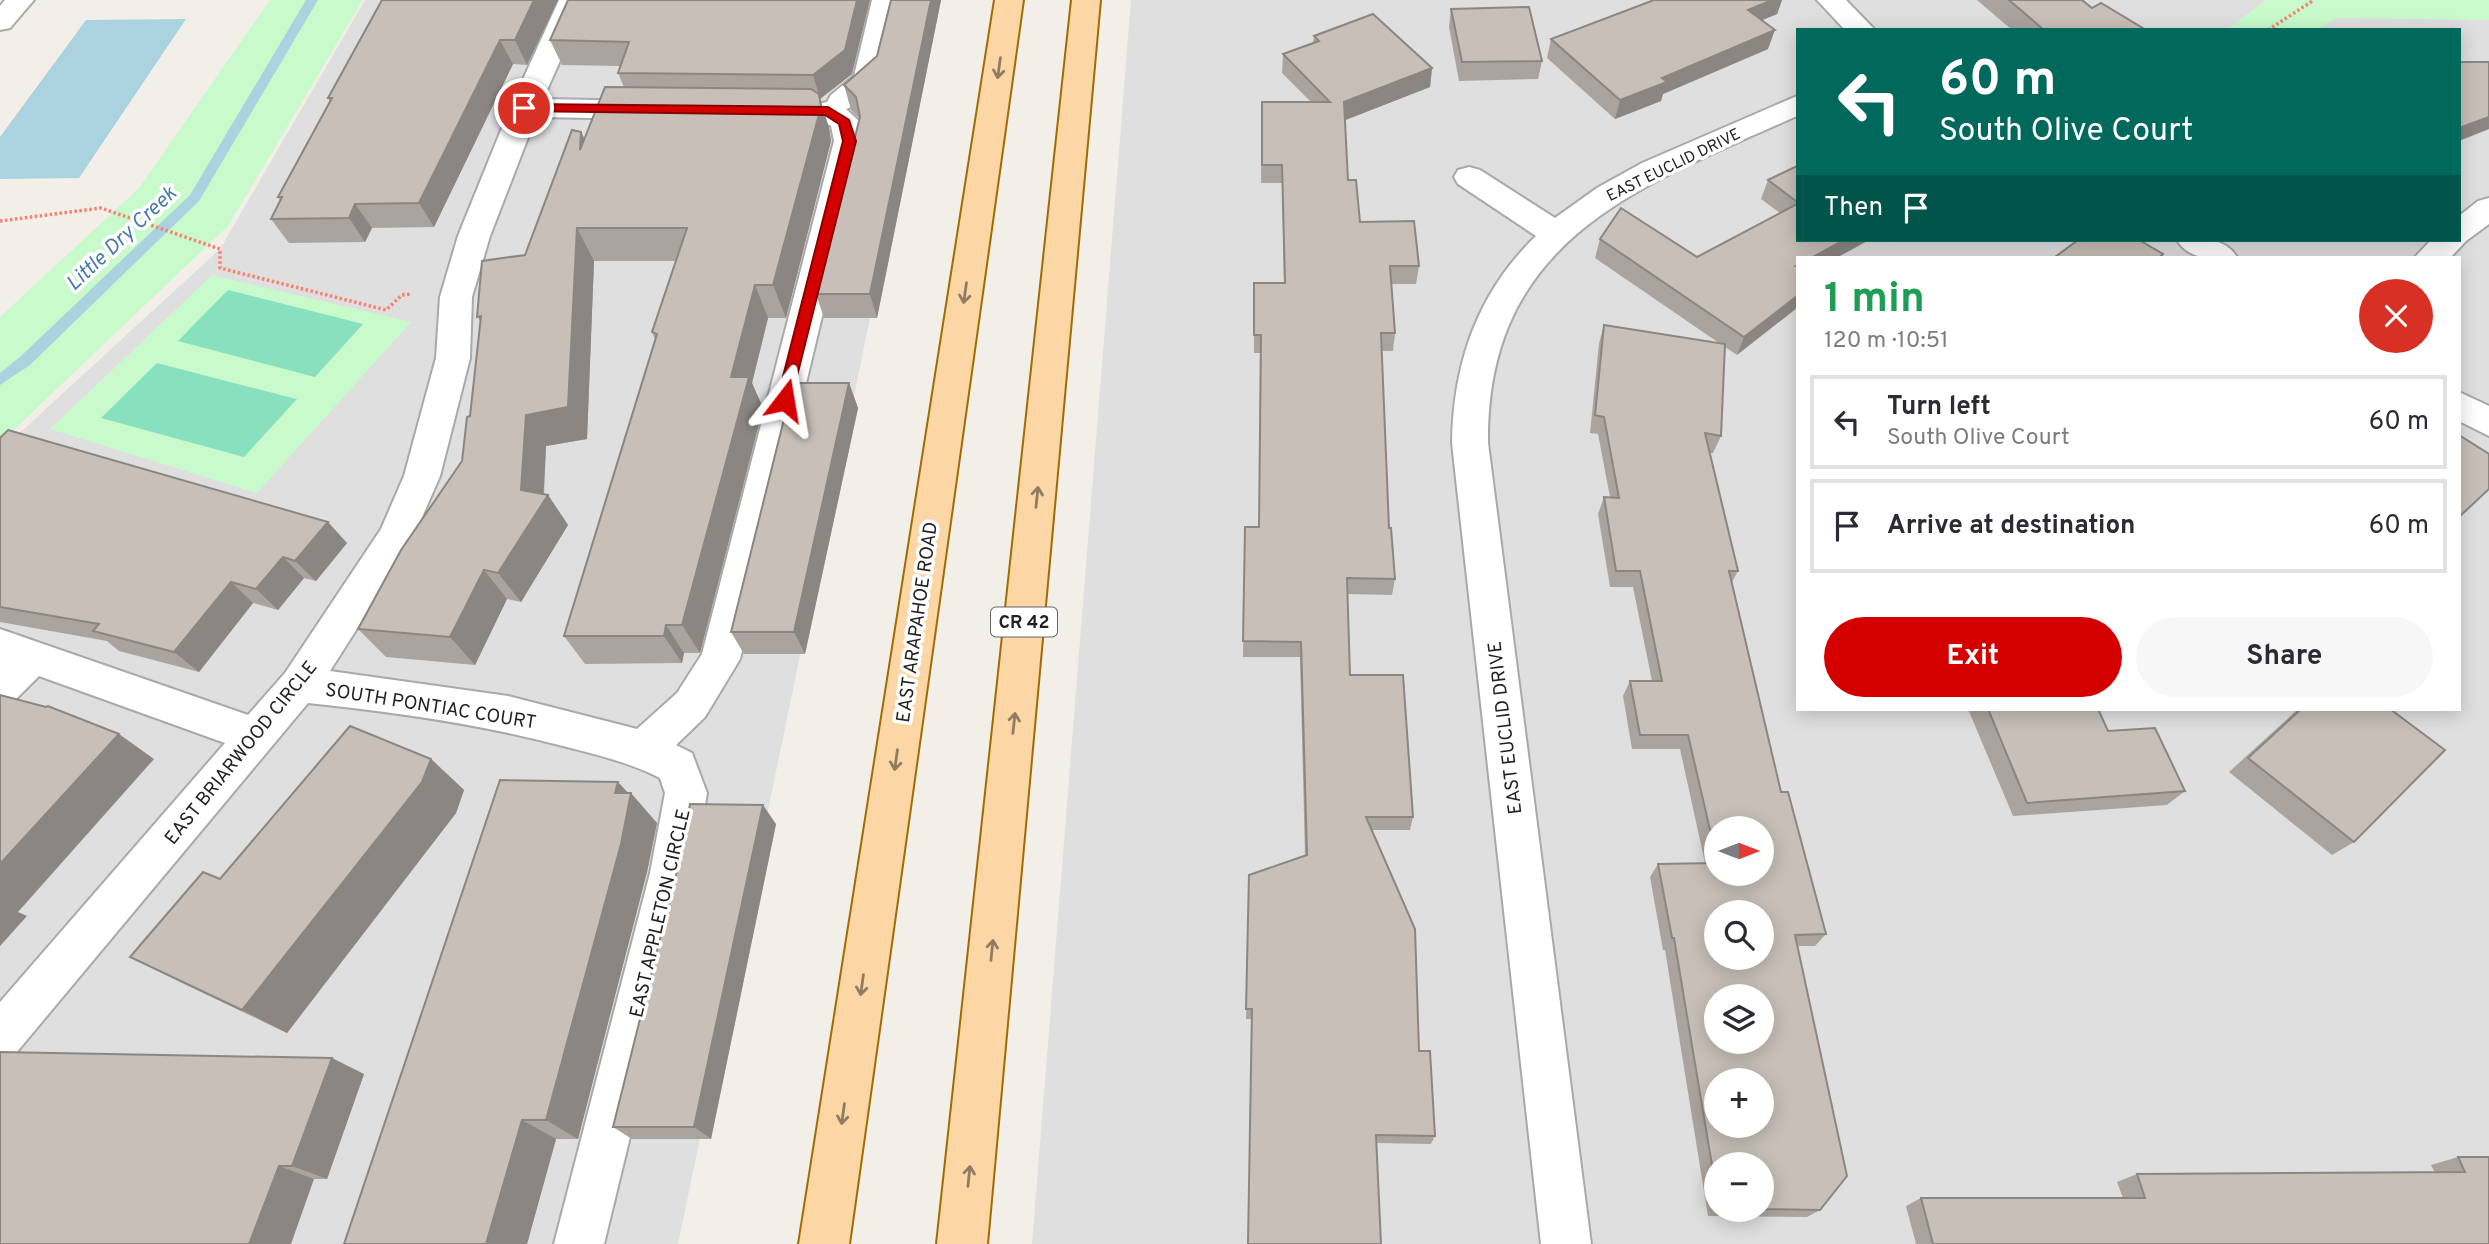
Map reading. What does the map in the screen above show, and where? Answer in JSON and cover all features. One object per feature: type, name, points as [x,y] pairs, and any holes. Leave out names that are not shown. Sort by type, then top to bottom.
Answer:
[{"type":"main road","name":"EAST ARAPAHOE ROAD","points":[[824,1244],[1009,0]]},
{"type":"main road","name":"CR 42","points":[[962,1244],[1086,0]]},
{"type":"street","points":[[0,22],[20,0]]},
{"type":"street","name":"EAST BRIARWOOD CIRCLE","points":[[0,1037],[299,685],[396,536],[422,476],[453,358],[458,289],[474,236],[524,108],[573,0]]},
{"type":"street","points":[[644,749],[691,705],[720,659],[849,141],[845,122],[814,111],[867,80],[886,0]]},
{"type":"street","points":[[1831,0],[1859,28]]},
{"type":"street","name":"EAST EUCLID DRIVE","points":[[1566,1244],[1470,443],[1471,393],[1489,327],[1508,290],[1536,251],[1567,222],[1618,187],[1796,105]]},
{"type":"street","points":[[524,108],[676,110]]},
{"type":"street","points":[[1469,177],[1555,233]]},
{"type":"street","points":[[2461,230],[2489,208]]},
{"type":"street","points":[[2196,242],[2219,256]]},
{"type":"street","points":[[2432,256],[2449,242]]},
{"type":"street","points":[[2461,406],[2489,423]]},
{"type":"street","points":[[0,689],[17,651],[256,736]]},
{"type":"street","name":"SOUTH PONTIAC COURT","points":[[299,685],[370,692],[508,714],[644,749]]},
{"type":"street","name":"EAST APPLETON CIRCLE","points":[[579,1244],[673,873],[686,793],[677,766],[644,749]]},
{"type":"path","points":[[2270,28],[2314,0]]},
{"type":"path","points":[[0,221],[100,208],[220,249],[220,268],[386,310],[402,295],[458,289]]},
{"type":"shaded area","points":[[365,0],[936,0],[678,1244],[0,1244],[0,451],[220,249]]},
{"type":"shaded area","points":[[1131,0],[2489,0],[2489,1244],[1032,1244]]},
{"type":"green space","points":[[270,0],[363,0],[228,226],[0,443],[0,317],[139,188]]},
{"type":"green space","points":[[2266,0],[2489,0],[2489,20],[2336,18],[2321,28],[2229,28]]},
{"type":"green space","points":[[212,275],[411,322],[257,493],[50,429]]},
{"type":"green space","points":[[228,290],[363,324],[315,377],[178,341]]},
{"type":"green space","points":[[157,363],[297,399],[244,457],[101,418]]},
{"type":"water","points":[[186,19],[79,178],[0,179],[0,137],[86,20]]},
{"type":"building","points":[[382,0],[534,0],[515,40],[500,40],[419,203],[355,204],[349,218],[271,219],[282,197],[278,197],[332,98],[328,98]]},
{"type":"building","points":[[568,0],[857,0],[845,50],[813,75],[618,73],[629,42],[550,40]]},
{"type":"building","points":[[891,0],[931,0],[870,294],[816,294],[860,117],[856,97],[844,85],[877,56]]},
{"type":"building","points":[[1654,0],[1772,0],[1748,10],[1775,30],[1662,78],[1667,82],[1620,100],[1551,39]]},
{"type":"building","points":[[2009,0],[2082,0],[2092,8],[2101,3],[2143,28],[2042,28]]},
{"type":"building","points":[[1529,7],[1542,61],[1462,62],[1451,9]]},
{"type":"building","points":[[1373,14],[1432,68],[1344,102],[1348,180],[1356,180],[1360,222],[1414,221],[1419,266],[1390,266],[1395,333],[1381,333],[1389,528],[1395,579],[1347,578],[1350,675],[1403,675],[1413,817],[1366,817],[1415,929],[1419,1051],[1430,1051],[1435,1136],[1376,1135],[1381,1244],[1248,1244],[1252,1009],[1246,1009],[1249,875],[1307,855],[1301,642],[1243,641],[1245,527],[1259,527],[1261,335],[1254,335],[1254,283],[1285,283],[1282,165],[1262,165],[1262,102],[1330,102],[1283,54],[1319,41],[1314,36]]},
{"type":"building","points":[[2461,62],[2489,62],[2489,117],[2461,127]]},
{"type":"building","points":[[605,87],[811,89],[819,94],[821,107],[773,285],[755,285],[731,377],[749,377],[682,625],[666,625],[664,636],[564,636],[657,334],[652,332],[687,228],[577,228],[568,407],[526,415],[521,490],[548,495],[498,573],[484,570],[450,637],[358,629],[401,550],[462,461],[481,316],[477,317],[482,261],[525,255],[572,130],[581,132],[580,150]]},
{"type":"building","points":[[1796,166],[1796,201],[1768,180]]},
{"type":"building","points":[[1796,205],[1796,242],[1840,242],[1815,256],[1796,256],[1796,297],[1744,337],[1600,239],[1621,208],[1697,257]]},
{"type":"building","points":[[2075,242],[2142,242],[2163,254],[2161,256],[2056,256]]},
{"type":"building","points":[[1604,325],[1725,344],[1721,436],[1705,433],[1738,571],[1729,571],[1781,792],[1788,792],[1826,934],[1795,935],[1847,1176],[1820,1210],[1774,1209],[1774,1152],[1710,1152],[1707,1138],[1774,1138],[1774,1068],[1704,1068],[1704,1117],[1674,938],[1658,864],[1704,863],[1704,886],[1774,886],[1774,816],[1707,816],[1688,735],[1640,735],[1630,681],[1662,681],[1640,571],[1616,571],[1604,497],[1619,498],[1604,417],[1595,415]]},
{"type":"building","points":[[793,383],[849,383],[794,632],[731,632]]},
{"type":"building","points":[[8,430],[328,522],[295,561],[283,557],[256,589],[231,582],[174,652],[93,631],[99,624],[0,607],[0,438]]},
{"type":"building","points":[[2461,436],[2489,454],[2489,489],[2461,515]]},
{"type":"building","points":[[0,695],[48,706],[119,734],[0,864]]},
{"type":"building","points":[[1989,711],[2099,711],[2108,731],[2155,728],[2185,791],[2027,803]]},
{"type":"building","points":[[2299,711],[2393,711],[2445,750],[2354,842],[2248,758]]},
{"type":"building","points":[[350,726],[431,759],[422,782],[242,1010],[130,957],[203,872],[220,879]]},
{"type":"building","points":[[500,780],[618,782],[615,793],[631,793],[621,844],[546,1120],[522,1120],[486,1244],[344,1244]]},
{"type":"building","points":[[690,804],[763,805],[694,1127],[613,1127],[681,855]]},
{"type":"building","points":[[0,1052],[332,1058],[292,1166],[279,1166],[249,1244],[0,1244]]},
{"type":"building","points":[[2458,1157],[2489,1157],[2489,1244],[1933,1244],[1921,1198],[2145,1198],[2137,1174],[2465,1172]]},
{"type":"waterway","name":"Little Dry Creek","points":[[0,380],[25,361],[195,198],[312,0]]},
{"type":"route","points":[[524,108],[828,111],[845,122],[849,141],[785,400]]}]
